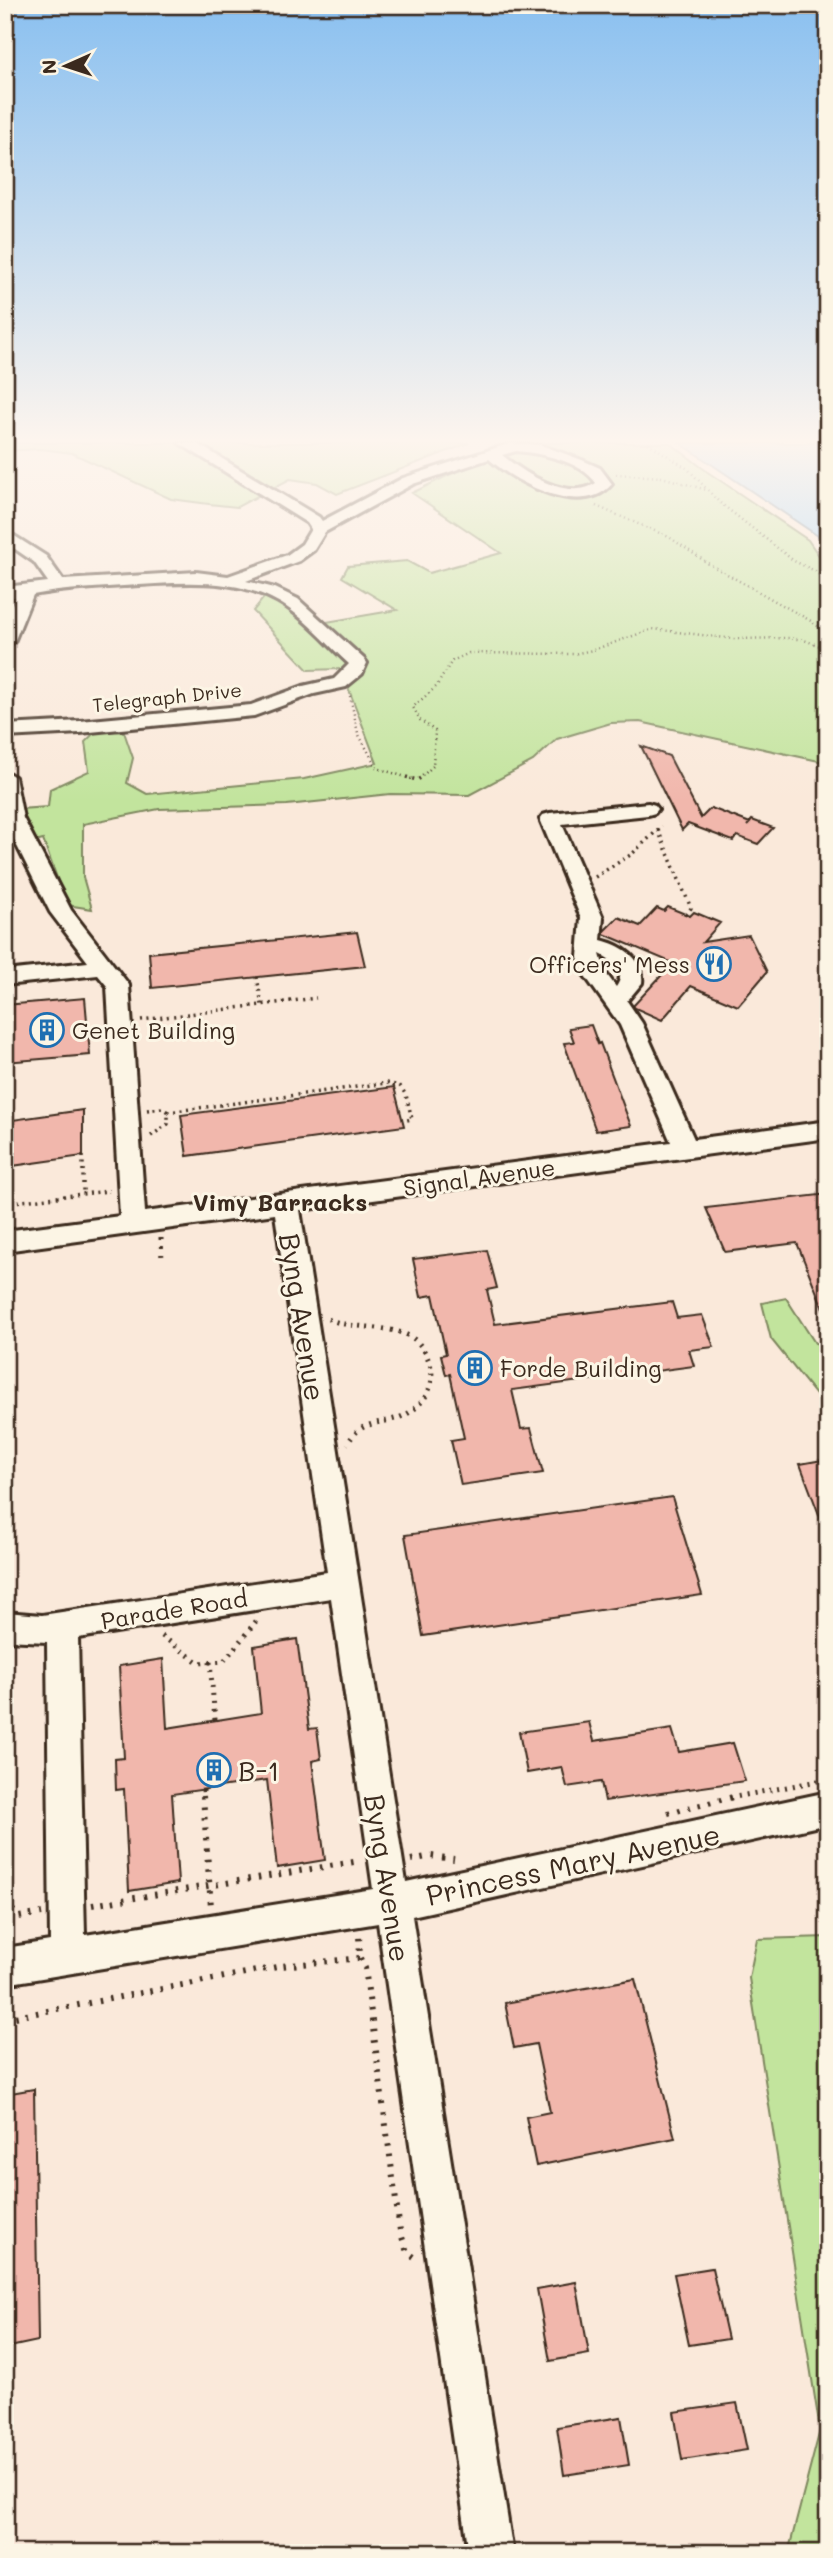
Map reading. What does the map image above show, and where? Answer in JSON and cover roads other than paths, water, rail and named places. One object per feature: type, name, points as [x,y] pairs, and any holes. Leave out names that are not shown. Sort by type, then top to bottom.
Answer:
[{"type":"street","points":[[42,562],[58,585]]},
{"type":"street","points":[[5,592],[26,592],[58,585],[196,577],[229,580],[280,562]]},
{"type":"street","name":"Telegraph Drive","points":[[5,731],[239,713],[269,706],[309,690],[340,683],[356,670],[358,663],[292,603],[269,592],[229,580]]},
{"type":"street","points":[[5,642],[26,592]]},
{"type":"street","points":[[5,777],[13,818],[61,912],[118,985],[133,1224]]},
{"type":"street","points":[[648,809],[550,819],[592,918],[589,957],[594,973],[631,1023],[686,1149]]},
{"type":"street","points":[[591,944],[613,949],[627,964],[631,987],[613,1000]]},
{"type":"street","points":[[5,978],[104,967]]},
{"type":"street","name":"Signal Avenue","points":[[5,1241],[828,1129]]},
{"type":"street","name":"Byng Avenue","points":[[286,1203],[343,1583],[366,1856],[392,1903],[491,2553]]},
{"type":"street","name":"Parade Road","points":[[5,1626],[23,1629],[62,1626],[343,1583]]},
{"type":"street","points":[[62,1626],[68,1955]]},
{"type":"street","name":"Princess Mary Avenue","points":[[5,1966],[392,1903],[828,1808]]},
{"type":"place","name":"Officers' Mess","points":[[714,964]]},
{"type":"place","name":"Genet Building","points":[[47,1030]]},
{"type":"place","name":"Forde Building","points":[[475,1368]]},
{"type":"place","name":"B-1","points":[[214,1770]]},
{"type":"district","name":"Vimy Barracks","points":[[280,1201]]}]
